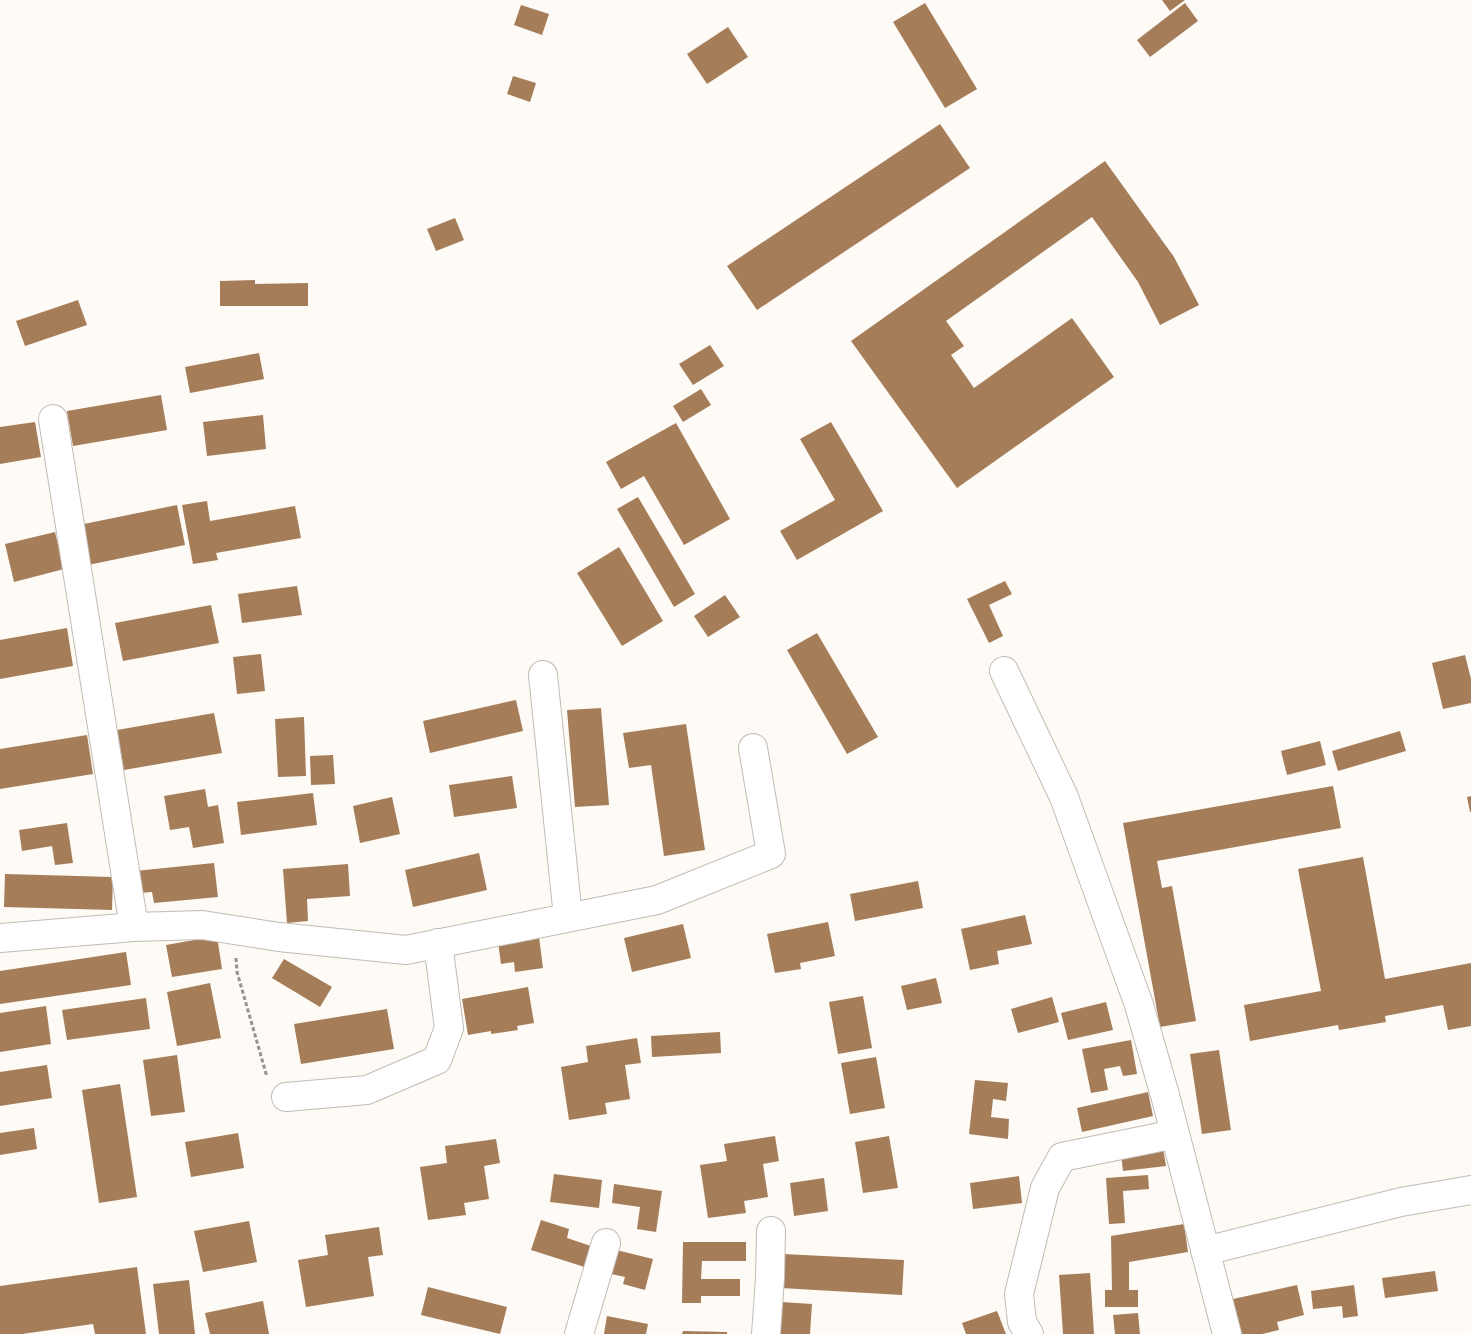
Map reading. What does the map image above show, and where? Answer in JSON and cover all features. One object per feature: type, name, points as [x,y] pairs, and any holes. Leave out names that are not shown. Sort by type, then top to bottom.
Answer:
[{"type":"street","points":[[53,419],[134,927]]},
{"type":"street","points":[[1004,671],[1064,797],[1139,1005],[1227,1334]]},
{"type":"street","points":[[543,675],[568,917]]},
{"type":"street","points":[[0,938],[134,927],[202,925],[279,938],[406,950],[657,900],[770,854],[753,748]]},
{"type":"street","points":[[286,1097],[368,1090],[437,1060],[449,1028],[438,943]]},
{"type":"street","points":[[1029,1334],[1022,1322],[1019,1294],[1045,1188],[1062,1157],[1175,1134]]},
{"type":"street","points":[[1205,1252],[1401,1202],[1471,1190]]},
{"type":"street","points":[[766,1334],[770,1278],[770,1231]]},
{"type":"street","points":[[579,1334],[606,1243]]},
{"type":"path","points":[[233,930],[237,972],[270,1087],[286,1097]]},
{"type":"building","points":[[1162,0],[1185,0],[1170,11]]},
{"type":"building","points":[[925,3],[977,89],[945,108],[893,22]]},
{"type":"building","points":[[1185,3],[1198,21],[1150,57],[1137,40]]},
{"type":"building","points":[[521,5],[549,14],[542,35],[514,25]]},
{"type":"building","points":[[728,27],[748,57],[707,84],[687,54]]},
{"type":"building","points":[[513,76],[536,83],[530,102],[507,94]]},
{"type":"building","points":[[940,124],[970,168],[757,310],[727,266]]},
{"type":"building","points":[[1105,161],[1174,257],[1199,305],[1160,325],[1138,282],[1092,217],[946,321],[964,346],[951,355],[974,388],[1072,318],[1114,377],[957,488],[851,341]]},
{"type":"building","points":[[455,218],[464,240],[436,251],[427,229]]},
{"type":"building","points":[[255,280],[255,284],[308,283],[308,306],[220,306],[220,281]]},
{"type":"building","points":[[78,300],[87,325],[25,346],[16,321]]},
{"type":"building","points":[[710,345],[724,366],[693,385],[679,364]]},
{"type":"building","points":[[259,353],[264,379],[190,393],[185,367]]},
{"type":"building","points":[[701,389],[711,405],[683,422],[673,406]]},
{"type":"building","points":[[161,395],[167,430],[73,446],[67,411]]},
{"type":"building","points":[[263,415],[266,449],[207,456],[203,422]]},
{"type":"building","points":[[35,422],[41,457],[0,464],[0,427]]},
{"type":"building","points":[[831,422],[883,511],[797,560],[780,531],[835,500],[800,439]]},
{"type":"building","points":[[676,423],[730,519],[684,545],[644,476],[621,489],[606,462]]},
{"type":"building","points":[[638,497],[695,594],[674,607],[617,509]]},
{"type":"building","points":[[207,501],[210,521],[295,506],[301,538],[216,553],[218,560],[193,564],[182,505]]},
{"type":"building","points":[[177,505],[185,545],[88,565],[79,525]]},
{"type":"building","points":[[55,532],[64,569],[14,582],[5,544]]},
{"type":"building","points":[[619,547],[663,621],[622,646],[577,573]]},
{"type":"building","points":[[1005,581],[1012,594],[989,605],[1003,636],[989,643],[967,599]]},
{"type":"building","points":[[297,586],[302,615],[242,623],[238,594]]},
{"type":"building","points":[[725,595],[740,617],[708,637],[694,616]]},
{"type":"building","points":[[211,605],[219,643],[123,661],[115,623]]},
{"type":"building","points":[[67,628],[73,666],[0,679],[0,640]]},
{"type":"building","points":[[817,633],[878,737],[847,754],[787,650]]},
{"type":"building","points":[[261,654],[265,691],[237,694],[233,657]]},
{"type":"building","points":[[1465,655],[1471,679],[1471,703],[1443,709],[1432,663]]},
{"type":"building","points":[[516,700],[523,731],[430,753],[423,721]]},
{"type":"building","points":[[601,708],[609,805],[575,807],[567,710]]},
{"type":"building","points":[[214,713],[222,753],[124,770],[117,730]]},
{"type":"building","points":[[304,717],[306,776],[278,777],[275,719]]},
{"type":"building","points":[[686,724],[705,850],[664,856],[651,765],[629,768],[623,733]]},
{"type":"building","points":[[1400,731],[1406,751],[1338,771],[1332,751]]},
{"type":"building","points":[[87,735],[93,774],[0,789],[0,749]]},
{"type":"building","points":[[1320,741],[1326,765],[1287,775],[1281,751]]},
{"type":"building","points":[[333,755],[335,784],[311,785],[310,756]]},
{"type":"building","points":[[512,776],[517,808],[454,817],[449,785]]},
{"type":"building","points":[[1333,786],[1341,828],[1157,861],[1162,888],[1172,886],[1196,1021],[1160,1027],[1123,823]]},
{"type":"building","points":[[205,789],[208,807],[218,805],[224,843],[193,848],[189,827],[170,830],[164,796]]},
{"type":"building","points":[[313,793],[317,825],[241,835],[237,802]]},
{"type":"building","points":[[1471,796],[1471,812],[1470,812],[1467,797]]},
{"type":"building","points":[[392,797],[400,834],[360,843],[353,806]]},
{"type":"building","points":[[67,823],[73,863],[55,865],[52,846],[22,851],[19,830]]},
{"type":"building","points":[[479,853],[487,890],[413,907],[405,870]]},
{"type":"building","points":[[1363,857],[1385,979],[1471,963],[1471,1026],[1448,1030],[1443,1005],[1385,1016],[1386,1022],[1339,1030],[1338,1025],[1250,1041],[1244,1005],[1321,991],[1298,869]]},
{"type":"building","points":[[214,863],[218,897],[154,903],[152,892],[137,893],[135,871]]},
{"type":"building","points":[[348,864],[350,896],[307,899],[308,921],[287,923],[283,869]]},
{"type":"building","points":[[5,874],[113,877],[112,910],[4,907]]},
{"type":"building","points":[[918,881],[923,908],[855,921],[850,894]]},
{"type":"building","points":[[1025,915],[1032,944],[997,951],[999,964],[970,970],[961,929]]},
{"type":"building","points":[[828,922],[835,956],[800,963],[801,969],[775,973],[767,934]]},
{"type":"building","points":[[683,924],[691,958],[632,972],[624,938]]},
{"type":"building","points":[[217,936],[222,969],[172,977],[166,945]]},
{"type":"building","points":[[539,937],[543,968],[515,972],[514,962],[501,964],[498,942]]},
{"type":"building","points":[[126,952],[131,985],[0,1004],[0,971]]},
{"type":"building","points":[[284,959],[332,987],[320,1007],[272,978]]},
{"type":"building","points":[[936,978],[942,1003],[907,1010],[901,986]]},
{"type":"building","points":[[210,983],[221,1038],[177,1046],[167,992]]},
{"type":"building","points":[[528,987],[534,1023],[517,1026],[518,1030],[491,1034],[491,1031],[468,1035],[462,999]]},
{"type":"building","points":[[863,996],[872,1048],[838,1054],[829,1002]]},
{"type":"building","points":[[1052,997],[1059,1022],[1018,1033],[1011,1009]]},
{"type":"building","points":[[146,998],[150,1029],[67,1040],[62,1010]]},
{"type":"building","points":[[1106,1002],[1113,1030],[1068,1040],[1061,1013]]},
{"type":"building","points":[[46,1006],[51,1044],[0,1052],[0,1013]]},
{"type":"building","points":[[387,1009],[394,1049],[301,1064],[294,1024]]},
{"type":"building","points":[[720,1032],[721,1053],[652,1057],[651,1036]]},
{"type":"building","points":[[637,1038],[641,1063],[625,1065],[630,1099],[605,1103],[607,1114],[569,1120],[561,1067],[588,1062],[586,1046]]},
{"type":"building","points":[[1131,1040],[1137,1074],[1123,1076],[1120,1066],[1104,1069],[1108,1090],[1091,1093],[1082,1049]]},
{"type":"building","points":[[1219,1050],[1231,1130],[1202,1134],[1190,1054]]},
{"type":"building","points":[[177,1055],[185,1112],[151,1116],[143,1060]]},
{"type":"building","points":[[876,1057],[885,1108],[850,1114],[841,1063]]},
{"type":"building","points":[[47,1065],[52,1098],[0,1106],[0,1072]]},
{"type":"building","points":[[975,1080],[1008,1083],[1006,1101],[993,1099],[991,1117],[1009,1119],[1008,1139],[969,1134]]},
{"type":"building","points":[[120,1084],[137,1197],[99,1203],[82,1090]]},
{"type":"building","points":[[1148,1092],[1153,1116],[1082,1132],[1077,1108]]},
{"type":"building","points":[[34,1128],[37,1149],[0,1155],[0,1133]]},
{"type":"building","points":[[238,1133],[244,1168],[191,1177],[185,1142]]},
{"type":"building","points":[[775,1136],[779,1161],[763,1164],[768,1197],[744,1201],[746,1213],[708,1218],[700,1165],[727,1161],[724,1144]]},
{"type":"building","points":[[889,1136],[898,1188],[863,1193],[855,1142]]},
{"type":"building","points":[[496,1139],[500,1163],[484,1166],[489,1199],[464,1203],[466,1215],[428,1220],[420,1167],[447,1163],[445,1146]]},
{"type":"building","points":[[1163,1148],[1166,1166],[1123,1171],[1121,1154]]},
{"type":"building","points":[[554,1174],[602,1180],[599,1208],[550,1202]]},
{"type":"building","points":[[1148,1175],[1149,1189],[1123,1191],[1125,1223],[1109,1224],[1106,1178]]},
{"type":"building","points":[[1019,1176],[1022,1203],[973,1209],[970,1183]]},
{"type":"building","points":[[824,1178],[828,1211],[794,1216],[790,1183]]},
{"type":"building","points":[[614,1184],[662,1191],[656,1232],[637,1229],[640,1207],[612,1203]]},
{"type":"building","points":[[541,1220],[569,1229],[567,1238],[600,1249],[594,1270],[531,1250]]},
{"type":"building","points":[[249,1221],[257,1262],[203,1272],[194,1231]]},
{"type":"building","points":[[1184,1224],[1188,1252],[1129,1262],[1129,1290],[1138,1290],[1138,1307],[1105,1307],[1105,1290],[1112,1290],[1111,1236]]},
{"type":"building","points":[[379,1227],[383,1255],[368,1257],[374,1296],[306,1307],[298,1260],[328,1255],[325,1235]]},
{"type":"building","points":[[683,1242],[746,1242],[746,1261],[702,1261],[701,1279],[740,1279],[740,1296],[701,1296],[701,1303],[682,1303]]},
{"type":"building","points":[[608,1248],[653,1259],[645,1290],[623,1284],[625,1277],[602,1272]]},
{"type":"building","points":[[783,1254],[904,1260],[902,1295],[781,1288]]},
{"type":"building","points":[[137,1267],[146,1334],[95,1334],[93,1324],[22,1334],[0,1334],[0,1286]]},
{"type":"building","points":[[1435,1271],[1438,1291],[1385,1298],[1382,1278]]},
{"type":"building","points":[[1090,1273],[1094,1334],[1063,1334],[1059,1275]]},
{"type":"building","points":[[189,1280],[195,1334],[159,1334],[153,1284]]},
{"type":"building","points":[[1297,1285],[1304,1315],[1277,1322],[1279,1330],[1262,1334],[1240,1334],[1233,1299]]},
{"type":"building","points":[[1354,1285],[1358,1316],[1343,1318],[1342,1306],[1313,1309],[1311,1291]]},
{"type":"building","points":[[428,1287],[507,1307],[500,1334],[421,1315]]},
{"type":"building","points":[[263,1301],[269,1334],[210,1334],[205,1313]]},
{"type":"building","points":[[781,1302],[812,1304],[810,1334],[778,1334]]},
{"type":"building","points":[[997,1311],[1006,1334],[966,1334],[962,1323]]},
{"type":"building","points":[[1138,1313],[1140,1334],[1115,1334],[1113,1315]]},
{"type":"building","points":[[607,1316],[648,1324],[646,1334],[604,1334]]},
{"type":"building","points":[[683,1331],[727,1332],[727,1334],[682,1334]]}]
